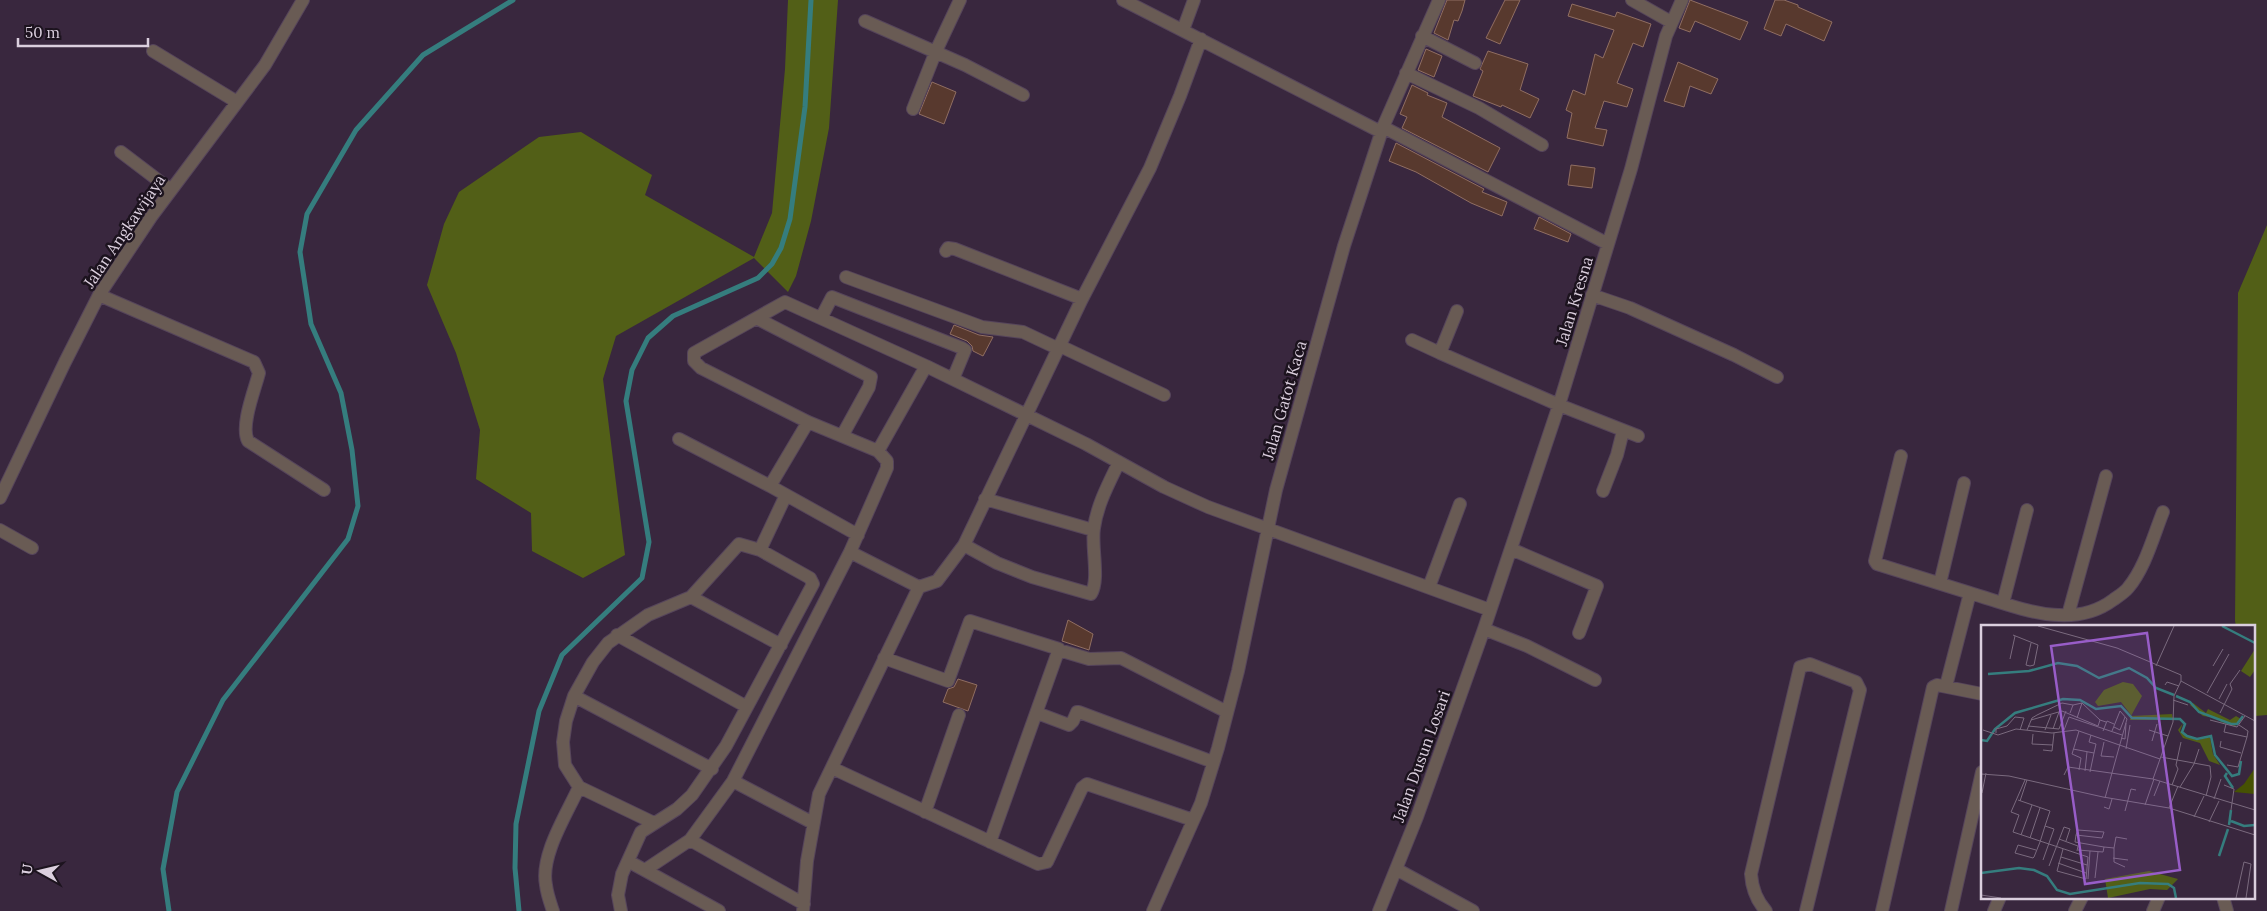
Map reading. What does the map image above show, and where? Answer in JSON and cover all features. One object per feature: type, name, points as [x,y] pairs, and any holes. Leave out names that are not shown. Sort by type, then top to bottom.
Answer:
[{"type":"street","name":"Jalan Angkawijaya","points":[[0,498],[56,379],[100,294],[171,190],[265,65],[303,0]]},
{"type":"street","points":[[913,108],[936,51],[960,0]]},
{"type":"street","points":[[1124,0],[1608,244]]},
{"type":"street","points":[[1183,30],[1194,0]]},
{"type":"street","name":"Jalan Gatot Kaca","points":[[1153,911],[1200,803],[1213,762],[1238,670],[1276,490],[1344,246],[1382,130],[1439,0]]},
{"type":"street","points":[[1632,0],[1671,22]]},
{"type":"street","name":"Jalan Kresna","points":[[1490,610],[1559,405],[1631,169],[1671,22],[1682,0]]},
{"type":"street","points":[[865,21],[936,51],[1023,96]]},
{"type":"street","points":[[1422,36],[1475,63]]},
{"type":"street","points":[[690,840],[804,908],[807,861],[819,794],[919,587],[936,581],[964,545],[1025,414],[1150,168],[1202,39]]},
{"type":"street","points":[[152,51],[237,102]]},
{"type":"street","points":[[1406,74],[1479,108],[1542,145]]},
{"type":"street","points":[[121,152],[171,190]]},
{"type":"street","points":[[946,252],[948,248],[955,249],[1082,299]]},
{"type":"street","points":[[846,277],[982,327],[1023,332],[1164,395]]},
{"type":"street","points":[[100,294],[254,362],[259,373],[245,425],[245,436],[248,441],[324,490]]},
{"type":"street","points":[[1592,295],[1630,308],[1734,355],[1777,377]]},
{"type":"street","points":[[822,318],[832,297],[962,348],[965,350],[953,379]]},
{"type":"street","points":[[645,870],[690,840],[733,780],[850,552],[887,468],[887,461],[878,451],[808,422],[701,368],[694,361],[694,353],[758,319],[785,302],[953,379],[1208,507],[1490,610]]},
{"type":"street","points":[[1440,353],[1457,312]]},
{"type":"street","points":[[758,319],[871,377],[869,386],[842,436]]},
{"type":"street","points":[[1412,340],[1559,405],[1638,436]]},
{"type":"street","points":[[878,451],[926,366]]},
{"type":"street","points":[[770,486],[808,422]]},
{"type":"street","points":[[1603,492],[1617,455],[1623,430]]},
{"type":"street","points":[[679,439],[770,486],[858,535]]},
{"type":"street","points":[[1901,456],[1875,561],[1877,564],[2042,614],[2068,615],[2102,608],[2127,589],[2140,569],[2163,512]]},
{"type":"street","points":[[964,545],[997,563],[1032,577],[1089,595],[1092,593],[1094,580],[1094,530],[1099,507],[1119,462]]},
{"type":"street","points":[[2068,615],[2106,476]]},
{"type":"street","points":[[1940,583],[1964,483]]},
{"type":"street","points":[[760,550],[786,495]]},
{"type":"street","points":[[985,500],[1094,530]]},
{"type":"street","points":[[1429,588],[1460,504]]},
{"type":"street","points":[[2003,603],[2027,510]]},
{"type":"street","points":[[0,530],[32,548]]},
{"type":"street","points":[[621,911],[618,895],[622,874],[641,832],[677,809],[692,795],[712,769],[813,584],[810,578],[760,550],[739,544],[691,597],[648,615],[617,635],[593,662],[574,696],[566,721],[564,752],[566,765],[579,787],[654,823]]},
{"type":"street","points":[[1511,549],[1597,586],[1579,633]]},
{"type":"street","points":[[850,552],[919,587]]},
{"type":"street","points":[[1946,686],[1970,593]]},
{"type":"street","points":[[691,597],[781,645]]},
{"type":"street","name":"Jalan Dusun Losari","points":[[1379,911],[1417,817],[1490,610]]},
{"type":"street","points":[[884,658],[948,681],[970,621],[1089,659],[1121,658],[1227,712]]},
{"type":"street","points":[[1484,629],[1527,646],[1595,680]]},
{"type":"street","points":[[617,635],[747,707]]},
{"type":"street","points":[[990,842],[1059,650]]},
{"type":"street","points":[[1766,911],[1759,904],[1752,890],[1751,874],[1800,667],[1810,664],[1856,682],[1860,690],[1806,911]]},
{"type":"street","points":[[1882,911],[1933,687],[1937,685],[1946,686],[1981,694]]},
{"type":"street","points":[[574,696],[712,769]]},
{"type":"street","points":[[1037,713],[1069,725],[1077,712],[1079,712],[1213,762]]},
{"type":"street","points":[[925,812],[959,715]]},
{"type":"street","points":[[832,768],[1038,864],[1045,864],[1082,788],[1087,784],[1193,820]]},
{"type":"street","points":[[733,780],[813,823]]},
{"type":"street","points":[[1951,911],[1977,817],[1981,781]]},
{"type":"street","points":[[553,911],[545,884],[546,868],[552,844],[579,787]]},
{"type":"street","points":[[628,861],[719,911]]},
{"type":"street","points":[[1396,869],[1473,911]]},
{"type":"street","points":[[1994,911],[2000,898]]},
{"type":"street","points":[[2075,911],[2082,898]]},
{"type":"street","points":[[2153,911],[2159,898]]},
{"type":"street","points":[[2223,898],[2227,911]]},
{"type":"green space","points":[[788,0],[838,0],[829,128],[811,221],[796,276],[788,292],[754,258],[616,336],[603,379],[625,555],[583,578],[532,551],[531,513],[476,479],[480,430],[456,353],[427,285],[444,224],[459,192],[539,137],[581,132],[652,175],[645,195],[754,257],[772,213],[785,69]]},
{"type":"green space","points":[[2267,225],[2267,715],[2255,716],[2254,625],[2236,625],[2235,621],[2238,293]]},
{"type":"building","points":[[1447,0],[1465,0],[1458,21],[1454,20],[1448,40],[1434,33]]},
{"type":"building","points":[[1505,0],[1520,0],[1500,44],[1486,38]]},
{"type":"building","points":[[1690,0],[1748,22],[1740,40],[1695,21],[1690,32],[1679,28]]},
{"type":"building","points":[[1775,0],[1784,0],[1798,5],[1798,7],[1832,22],[1824,41],[1786,24],[1781,36],[1764,29]]},
{"type":"building","points":[[1572,4],[1615,17],[1617,12],[1651,24],[1643,47],[1633,43],[1617,83],[1633,89],[1627,107],[1604,101],[1595,128],[1607,130],[1603,146],[1567,138],[1572,113],[1566,110],[1573,90],[1585,95],[1595,54],[1603,58],[1614,30],[1568,16]]},
{"type":"building","points":[[1426,49],[1442,56],[1434,77],[1418,70]]},
{"type":"building","points":[[1488,51],[1528,64],[1520,90],[1539,99],[1530,118],[1502,105],[1501,107],[1473,96],[1483,71],[1480,69]]},
{"type":"building","points":[[1678,62],[1718,79],[1711,94],[1690,86],[1684,107],[1664,101]]},
{"type":"building","points":[[932,82],[956,92],[944,124],[919,114]]},
{"type":"building","points":[[1412,85],[1428,93],[1427,95],[1447,103],[1442,117],[1500,148],[1488,172],[1402,128],[1407,117],[1400,114]]},
{"type":"building","points":[[1396,143],[1484,189],[1482,192],[1507,202],[1502,216],[1471,203],[1416,172],[1389,161]]},
{"type":"building","points":[[1571,165],[1595,168],[1592,188],[1568,185]]},
{"type":"building","points":[[1539,217],[1571,234],[1568,242],[1534,229]]},
{"type":"building","points":[[954,325],[979,335],[993,337],[983,356],[973,351],[972,346],[967,341],[950,334]]},
{"type":"building","points":[[1068,620],[1093,634],[1089,650],[1062,641]]},
{"type":"building","points":[[958,679],[977,685],[968,711],[943,702],[948,689],[954,687]]},
{"type":"waterway","points":[[169,911],[163,869],[177,792],[223,700],[348,539],[358,506],[352,450],[341,393],[311,324],[300,252],[307,214],[356,130],[423,55],[513,0]]},
{"type":"waterway","points":[[519,911],[515,868],[516,824],[539,711],[562,655],[642,578],[649,542],[626,401],[632,370],[648,338],[673,316],[758,278],[772,264],[781,248],[790,219],[805,107],[811,0]]}]
